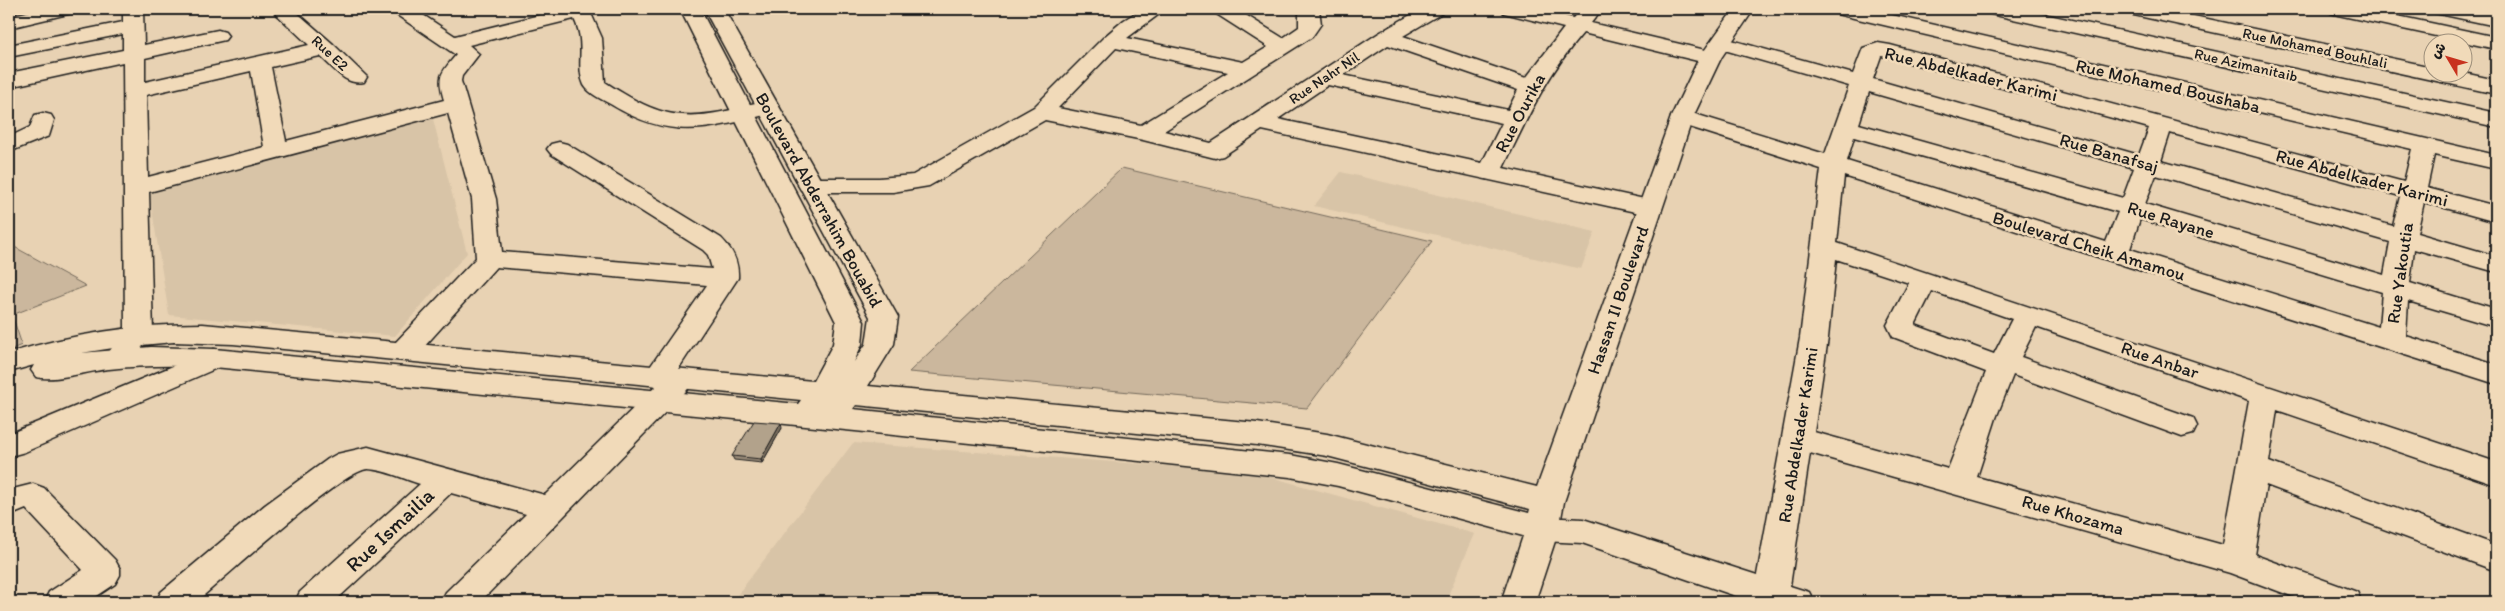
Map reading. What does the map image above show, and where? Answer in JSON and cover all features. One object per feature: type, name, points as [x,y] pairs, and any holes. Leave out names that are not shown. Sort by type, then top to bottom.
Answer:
[{"type":"street","points":[[9,22],[62,9]]},
{"type":"street","name":"Rue E2","points":[[281,9],[356,77]]},
{"type":"street","points":[[401,9],[468,54],[451,74],[450,81],[455,104],[484,199],[488,259],[404,350]]},
{"type":"street","name":"Boulevard Abderrahim Bouabid","points":[[690,9],[850,322],[851,333],[848,345],[827,405]]},
{"type":"street","name":"Boulevard Abderrahim Bouabid","points":[[714,9],[884,317],[880,344],[827,405]]},
{"type":"street","points":[[810,185],[838,183],[867,187],[898,186],[920,182],[1042,112],[1111,41],[1131,24],[1156,9]]},
{"type":"street","points":[[1222,9],[1282,46]]},
{"type":"street","points":[[1042,112],[1146,133],[1311,26],[1312,19],[1309,9]]},
{"type":"street","name":"Rue Nahr Nil","points":[[1146,133],[1215,151],[1386,37],[1435,9]]},
{"type":"street","name":"Rue Banafsaj","points":[[1511,9],[1578,26],[1716,50],[1862,84],[2496,264]]},
{"type":"street","name":"Rue Ourika","points":[[1489,173],[1531,87],[1592,9]]},
{"type":"street","name":"Hassan II Boulevard","points":[[1518,602],[1649,207],[1682,117],[1716,50],[1744,9]]},
{"type":"street","name":"Rue Mohamed Boushaba","points":[[1841,9],[2496,162]]},
{"type":"street","name":"Rue Azimanitaib","points":[[1995,9],[2047,15],[2496,120]]},
{"type":"street","name":"Rue Mohamed Bouhlali","points":[[2134,9],[2496,87]]},
{"type":"street","points":[[2338,9],[2365,12],[2496,43]]},
{"type":"street","points":[[2442,9],[2496,20]]},
{"type":"street","points":[[452,43],[580,10],[589,27],[592,39],[592,78],[595,85],[656,119],[672,122],[710,120],[768,107]]},
{"type":"street","points":[[2036,56],[2047,15]]},
{"type":"street","points":[[9,51],[134,18],[135,188],[140,333],[119,357]]},
{"type":"street","points":[[9,80],[218,36]]},
{"type":"street","points":[[1386,37],[1531,87]]},
{"type":"street","points":[[1111,41],[1245,68]]},
{"type":"street","points":[[134,91],[326,48]]},
{"type":"street","name":"Rue Abdelkader Karimi","points":[[1780,600],[1797,438],[1814,338],[1833,166],[1844,126],[1862,84],[1871,53],[1878,49],[2496,214]]},
{"type":"street","points":[[260,63],[276,149]]},
{"type":"street","points":[[1324,78],[1517,119]]},
{"type":"street","points":[[135,188],[276,149],[455,104]]},
{"type":"street","name":"Boulevard Cheik Amamou","points":[[1682,117],[2496,374]]},
{"type":"street","points":[[9,145],[41,131],[43,120]]},
{"type":"street","points":[[1259,122],[1649,207]]},
{"type":"street","points":[[2115,254],[2162,124]]},
{"type":"street","name":"Rue Rayane","points":[[1844,126],[2132,208],[2496,318]]},
{"type":"street","name":"Rue Yakoutia","points":[[2392,342],[2395,288],[2403,238],[2424,145]]},
{"type":"street","points":[[458,602],[553,509],[667,385],[725,278],[726,268],[723,256],[712,244],[559,149]]},
{"type":"street","name":"Rue Anbar","points":[[1824,247],[2265,394],[2496,474]]},
{"type":"street","points":[[488,259],[725,278]]},
{"type":"street","points":[[1924,279],[1901,325],[1903,331],[2182,426]]},
{"type":"street","points":[[1959,483],[1974,430],[2002,364],[2028,315]]},
{"type":"street","points":[[9,363],[53,349],[102,338],[140,333],[189,331],[404,350],[1290,466],[1545,516],[1780,600]]},
{"type":"street","points":[[9,380],[66,365],[119,357],[166,354],[667,385]]},
{"type":"street","points":[[14,444],[214,358]]},
{"type":"street","points":[[2237,562],[2265,394]]},
{"type":"street","name":"Rue Khozama","points":[[1797,438],[2237,562],[2345,602]]},
{"type":"street","points":[[173,602],[277,514],[348,462],[368,458],[553,509]]},
{"type":"street","points":[[2253,468],[2496,558]]},
{"type":"street","name":"Rue Ismailia","points":[[312,602],[446,479]]},
{"type":"street","points":[[9,504],[18,499],[34,496],[103,568],[102,575],[97,580],[61,602]]},
{"type":"shaded area","points":[[433,119],[467,253],[395,336],[169,315],[149,191]]},
{"type":"shaded area","points":[[1122,168],[1432,241],[1307,408],[909,372]]},
{"type":"shaded area","points":[[1341,172],[1595,232],[1581,269],[1314,206]]},
{"type":"shaded area","points":[[9,244],[86,286],[12,315],[22,345],[9,350]]},
{"type":"shaded area","points":[[853,443],[1252,472],[1475,534],[1445,602],[732,602]]},
{"type":"building","points":[[754,421],[781,423],[761,459],[732,456]]}]
